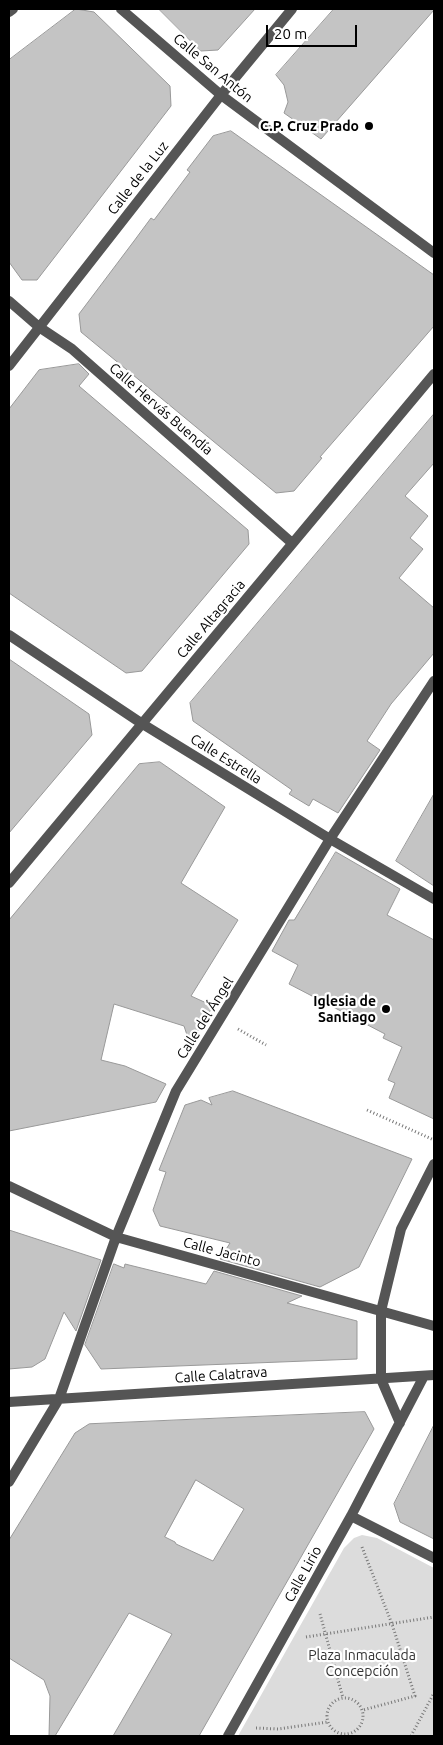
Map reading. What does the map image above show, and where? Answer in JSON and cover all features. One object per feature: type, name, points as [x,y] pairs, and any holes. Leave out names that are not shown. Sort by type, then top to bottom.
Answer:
[{"type":"street","points":[[9,12],[14,9]]},
{"type":"street","name":"Calle San Antón","points":[[121,9],[221,95],[434,253]]},
{"type":"street","name":"Calle de la Luz","points":[[9,366],[221,95],[292,9]]},
{"type":"street","name":"Calle Hervás Buendía","points":[[9,301],[39,327],[72,349],[292,543]]},
{"type":"street","name":"Calle Altagracia","points":[[9,883],[434,374]]},
{"type":"street","name":"Calle Estrella","points":[[9,635],[141,723],[330,839],[434,899]]},
{"type":"street","name":"Calle del Ángel","points":[[9,1482],[59,1399],[116,1237],[176,1091],[330,839],[434,681]]},
{"type":"street","points":[[400,1423],[381,1379],[381,1311],[401,1229],[434,1164]]},
{"type":"street","name":"Calle Jacinto","points":[[9,1186],[116,1237],[434,1326]]},
{"type":"street","name":"Calle Calatrava","points":[[9,1402],[429,1376]]},
{"type":"street","name":"Calle Lirio","points":[[228,1736],[351,1516],[400,1423],[429,1376]]},
{"type":"street","points":[[351,1516],[434,1558]]},
{"type":"path","points":[[220,1019],[266,1045]]},
{"type":"path","points":[[368,1110],[434,1140]]},
{"type":"path","points":[[362,1548],[392,1624],[415,1696],[363,1710]]},
{"type":"path","points":[[312,1586],[343,1698]]},
{"type":"path","points":[[281,1641],[434,1617]]},
{"type":"path","points":[[411,1736],[434,1693]]},
{"type":"path","points":[[343,1698],[352,1698],[359,1703],[363,1710],[364,1719],[360,1728],[353,1735],[338,1733],[332,1729],[328,1722],[327,1716],[332,1703],[343,1698]]},
{"type":"path","points":[[233,1727],[278,1729],[328,1722]]},
{"type":"green space","name":"Plaza Inmaculada Concepción","points":[[362,1535],[377,1538],[434,1568],[434,1736],[238,1736],[344,1548],[354,1538]]},
{"type":"building","points":[[76,9],[94,12],[170,86],[171,106],[37,280],[22,280],[9,262],[9,60]]},
{"type":"building","points":[[159,9],[255,9],[218,50],[201,51]]},
{"type":"building","points":[[334,9],[434,10],[321,139],[284,113],[288,102],[284,85],[276,75]]},
{"type":"building","points":[[231,131],[434,275],[434,326],[320,457],[322,458],[294,491],[276,493],[81,332],[79,314],[151,218],[154,220],[190,172],[187,170],[213,136]]},
{"type":"building","points":[[79,364],[89,374],[79,386],[248,530],[249,544],[142,671],[126,673],[9,593],[9,409],[39,370]]},
{"type":"building","points":[[434,414],[434,463],[405,496],[428,516],[410,538],[423,549],[399,578],[434,608],[434,653],[391,704],[367,741],[380,750],[338,813],[313,799],[309,806],[289,794],[292,790],[193,721],[190,703]]},
{"type":"building","points":[[9,659],[89,714],[92,735],[9,833]]},
{"type":"building","points":[[160,762],[225,807],[181,883],[238,920],[191,996],[213,1006],[190,1044],[184,1026],[114,1004],[101,1060],[125,1066],[166,1084],[156,1102],[9,1131],[9,920],[139,764]]},
{"type":"building","points":[[434,794],[434,886],[396,861]]},
{"type":"building","name":"Iglesia de Santiago","points":[[336,852],[400,889],[387,915],[434,940],[434,1119],[389,1098],[395,1083],[388,1080],[402,1047],[383,1038],[385,1034],[289,984],[298,965],[272,951],[289,920],[294,920]]},
{"type":"building","points":[[233,1091],[412,1159],[359,1267],[320,1287],[220,1259],[230,1243],[160,1226],[153,1210],[166,1172],[159,1170],[185,1105],[201,1100],[212,1105],[209,1098]]},
{"type":"building","points":[[9,1230],[101,1260],[76,1331],[64,1312],[45,1359],[32,1367],[9,1369]]},
{"type":"building","points":[[114,1264],[124,1268],[125,1264],[206,1284],[214,1271],[302,1296],[287,1303],[357,1321],[357,1359],[101,1369],[85,1345]]},
{"type":"building","points":[[365,1412],[374,1429],[199,1736],[113,1736],[172,1634],[129,1613],[55,1736],[49,1736],[50,1696],[44,1680],[9,1658],[9,1540],[75,1433],[89,1424]],"holes":[[[196,1480],[244,1509],[213,1561],[165,1537]]]},
{"type":"building","points":[[434,1425],[434,1539],[400,1522],[394,1504]]},
{"type":"place","name":"C.P. Cruz Prado","points":[[369,126]]},
{"type":"place","name":"Iglesia de Santiago","points":[[386,1009]]}]
